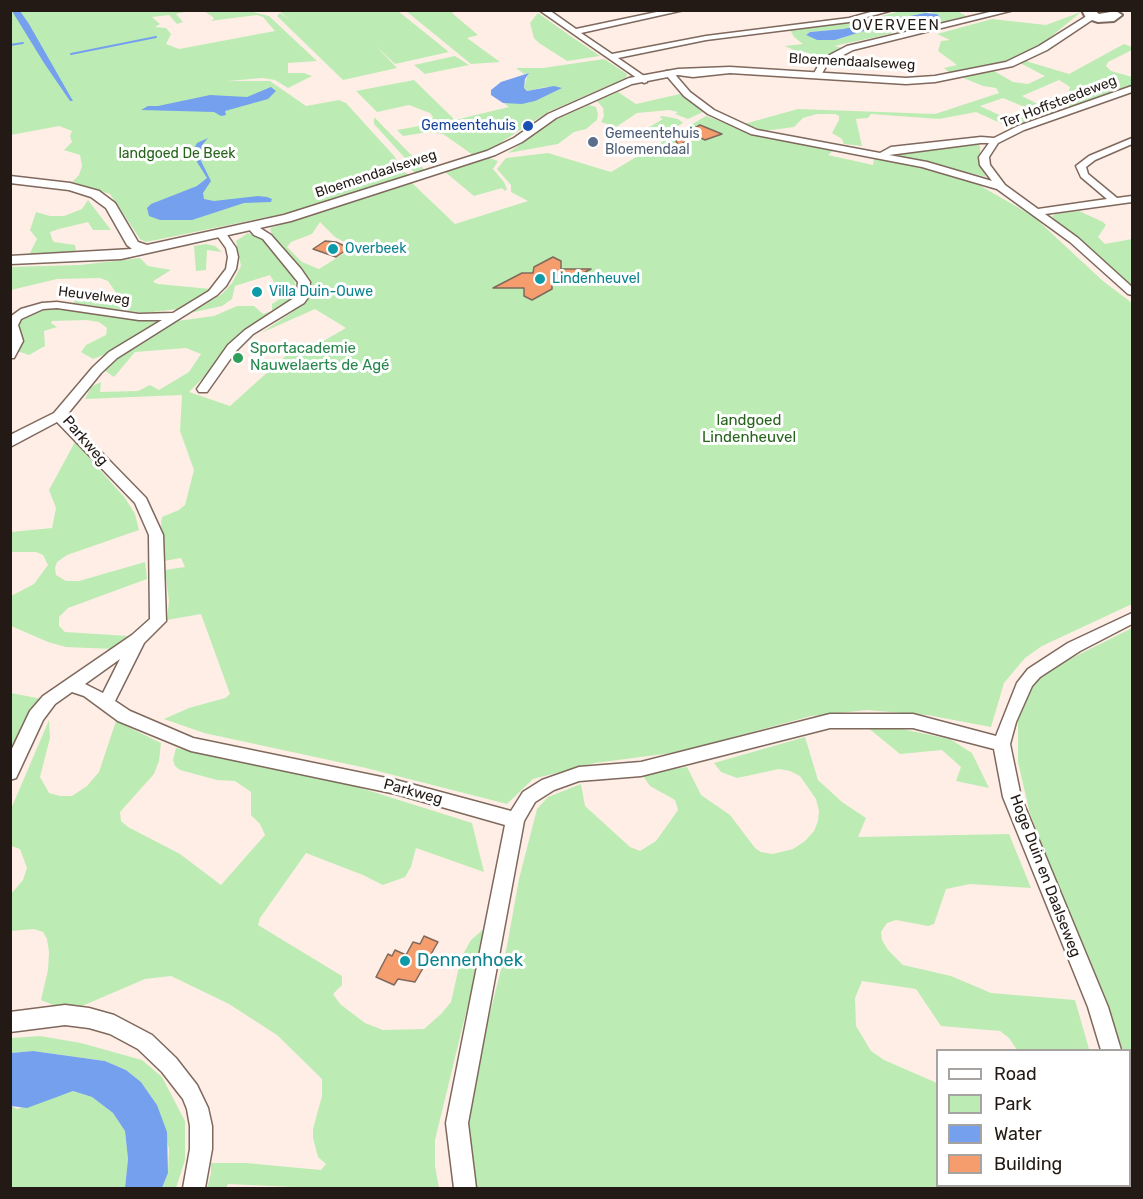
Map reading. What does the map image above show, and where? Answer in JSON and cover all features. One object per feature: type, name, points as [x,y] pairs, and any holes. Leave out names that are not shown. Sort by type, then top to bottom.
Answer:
[{"type":"main road","points":[[1090,13],[1118,17]]},
{"type":"street","points":[[543,10],[647,78]]},
{"type":"street","points":[[554,10],[578,31]]},
{"type":"street","points":[[578,31],[680,10]]},
{"type":"street","points":[[965,10],[983,18]]},
{"type":"street","points":[[818,75],[825,61],[850,48],[1010,10]]},
{"type":"street","points":[[615,57],[706,38],[849,20],[884,11]]},
{"type":"street","name":"Bloemendaalseweg","points":[[10,261],[121,255],[221,234],[315,210],[491,153],[518,140],[552,116],[626,84],[647,78],[703,72],[745,71],[906,81],[935,79],[991,69],[1017,61],[1043,48],[1090,13]]},
{"type":"street","name":"Ter Hoffsteedeweg","points":[[670,75],[687,94],[711,112],[754,132],[881,155],[966,175],[1001,187],[1037,212]]},
{"type":"street","name":"Ter Hoffsteedeweg","points":[[1001,187],[986,165],[984,157],[995,141],[1021,128],[1132,88]]},
{"type":"street","name":"Ter Hoffsteedeweg","points":[[881,155],[891,150],[981,140],[995,141]]},
{"type":"street","points":[[1115,201],[1083,175],[1081,166],[1092,158],[1132,141]]},
{"type":"street","points":[[10,179],[70,187],[95,194],[111,206],[133,246],[146,249]]},
{"type":"street","points":[[1037,212],[1132,200]]},
{"type":"street","points":[[1037,212],[1074,240],[1132,292]]},
{"type":"street","points":[[203,389],[232,348],[249,332],[300,301],[303,296],[304,282],[267,237],[258,233],[257,225]]},
{"type":"street","name":"Parkweg","points":[[106,702],[138,639],[158,621],[156,535],[141,501],[59,416],[97,370],[113,355],[213,293],[228,276],[233,257],[221,234]]},
{"type":"street","name":"Heuvelweg","points":[[10,355],[17,341],[12,325],[16,317],[25,311],[42,306],[80,308],[139,317],[177,316]]},
{"type":"street","points":[[10,443],[15,438],[59,416]]},
{"type":"street","name":"Hoge Duin en Daalseweg","points":[[1111,1049],[1098,1007],[1012,797],[1002,744],[1008,722],[1025,683],[1034,673],[1074,647],[1132,618]]},
{"type":"street","points":[[10,773],[36,716],[49,700],[138,639]]},
{"type":"street","name":"Parkweg","points":[[70,685],[90,692],[124,716],[191,744],[396,787],[515,820]]},
{"type":"street","points":[[465,1188],[457,1123],[515,820],[529,797],[548,785],[579,774],[641,769],[830,720],[913,721],[1002,744]]},
{"type":"street","points":[[10,1022],[65,1015],[89,1018],[114,1024],[145,1042],[169,1065],[190,1092],[197,1108],[201,1126],[201,1149],[194,1188]]},
{"type":"green space","name":"landgoed De Beek","points":[[11,11],[189,11],[176,14],[183,22],[177,24],[169,15],[152,17],[160,24],[155,27],[166,28],[171,34],[166,44],[179,49],[275,31],[263,17],[257,15],[210,21],[214,19],[213,17],[204,11],[259,11],[253,12],[269,16],[317,61],[288,63],[288,73],[304,73],[312,76],[288,88],[275,80],[262,78],[228,81],[270,81],[306,106],[339,100],[346,103],[395,157],[400,170],[410,175],[292,212],[146,242],[140,239],[110,194],[72,182],[79,175],[82,166],[80,155],[64,150],[72,142],[70,136],[72,131],[59,126],[11,135]]},
{"type":"green space","points":[[279,11],[398,11],[449,52],[395,64],[375,45],[397,68],[343,80],[277,16],[280,13],[291,21]]},
{"type":"green space","points":[[406,11],[455,11],[452,13],[478,35],[467,38],[500,62],[471,64]]},
{"type":"green space","points":[[901,11],[957,11],[968,17],[834,46],[843,48],[820,62],[809,53],[785,46],[803,44],[794,37],[790,30],[862,21]],"holes":[[[930,12],[941,17],[903,25],[877,27],[835,40],[817,40],[806,35],[810,32],[843,29]]]},
{"type":"green space","points":[[1081,12],[1047,40],[1025,54],[996,64],[950,73],[944,68],[957,65],[938,51],[941,41],[950,40],[937,34],[992,19],[1046,25]]},
{"type":"green space","points":[[538,13],[600,56],[567,61],[539,43],[534,38],[530,23]]},
{"type":"green space","points":[[1124,44],[1132,47],[1132,50],[1108,62],[1106,66],[1111,71],[1132,77],[1132,85],[1071,107],[1065,104],[1070,87],[1059,80],[1022,96],[1055,113],[1046,116],[1003,98],[980,106],[1010,120],[1022,116],[1035,120],[1011,128],[976,112],[939,119],[871,114],[868,118],[856,119],[862,146],[844,144],[842,139],[832,133],[839,120],[839,116],[835,114],[817,114],[803,118],[794,127],[764,131],[744,124],[798,109],[935,114],[999,93],[996,88],[983,86],[961,77],[994,71],[1013,82],[1028,84],[1045,76],[1020,63],[1026,61],[1069,74]]},
{"type":"green space","points":[[455,56],[469,65],[425,74],[414,65]]},
{"type":"green space","points":[[604,59],[627,74],[626,78],[548,112],[494,147],[473,155],[443,134],[428,132],[403,136],[397,130],[430,124],[433,117],[430,113],[409,105],[377,112],[356,91],[414,80],[455,120],[509,107],[504,103],[528,103],[561,88],[546,87],[527,91],[524,88],[528,73],[524,74],[516,68],[543,68]]},
{"type":"green space","points":[[618,92],[636,104],[680,94],[703,112],[688,119],[675,114],[678,112],[669,110],[637,113],[616,127],[601,122],[604,116],[603,108],[597,101]]},
{"type":"green space","points":[[589,105],[596,107],[598,114],[597,120],[586,129],[574,132],[558,144],[508,153],[553,121]]},
{"type":"green space","name":"landgoed Lindenheuvel","points":[[706,116],[755,134],[834,150],[828,155],[873,165],[874,158],[948,174],[979,185],[1033,216],[1103,281],[1132,303],[1132,604],[1042,646],[1025,658],[1004,683],[991,727],[927,715],[867,710],[811,716],[679,752],[595,763],[533,779],[507,804],[366,768],[204,733],[164,719],[189,708],[225,698],[230,694],[201,614],[167,620],[169,601],[165,570],[185,567],[181,558],[164,561],[162,517],[185,505],[194,470],[180,431],[182,395],[85,399],[91,387],[101,382],[100,392],[138,391],[150,385],[159,390],[189,372],[201,354],[186,348],[135,352],[114,377],[104,370],[113,359],[177,321],[214,316],[237,306],[254,306],[263,314],[272,311],[272,304],[283,297],[270,275],[235,286],[232,299],[222,306],[190,313],[222,294],[232,283],[241,266],[236,241],[248,233],[270,242],[292,273],[297,290],[293,300],[251,330],[189,392],[230,406],[290,352],[299,355],[346,328],[315,309],[261,333],[291,313],[307,298],[273,239],[270,228],[412,183],[455,224],[528,201],[511,192],[511,185],[497,169],[506,158],[548,153],[611,172]],"holes":[[[320,222],[335,237],[354,247],[319,269],[302,262],[287,247],[291,242],[312,234]]]},
{"type":"green space","points":[[374,117],[424,170],[416,173],[409,168],[404,157],[374,124]]},
{"type":"green space","points":[[659,117],[678,119],[683,123],[653,140],[637,134],[663,119]]},
{"type":"green space","points":[[977,144],[980,146],[981,166],[986,177],[881,152],[930,150]]},
{"type":"green space","points":[[489,158],[498,161],[493,169],[504,182],[507,189],[505,191],[502,188],[474,196],[445,172]]},
{"type":"green space","points":[[88,200],[111,230],[93,230],[88,222],[59,229],[50,232],[54,242],[75,245],[77,256],[29,255],[37,239],[30,230],[36,212],[50,216],[64,216],[82,209]]},
{"type":"green space","points":[[1079,211],[1106,225],[1098,237],[1105,244],[1132,239],[1132,286],[1052,217],[1055,214]]},
{"type":"green space","points":[[206,244],[215,246],[222,252],[207,250],[206,270],[196,271],[194,246]]},
{"type":"green space","points":[[140,258],[148,266],[171,270],[153,282],[211,289],[192,303],[178,309],[144,313],[73,303],[77,299],[90,300],[117,294],[108,281],[100,278],[57,279],[11,290],[10,267],[80,265]]},
{"type":"green space","points":[[61,308],[163,318],[106,354],[93,359],[81,352],[86,345],[106,335],[107,328],[99,322],[86,320],[52,321],[51,323],[57,327],[44,331],[45,346],[29,355],[14,350],[16,325],[21,320],[35,311]]},
{"type":"green space","points":[[75,442],[125,498],[135,514],[139,530],[67,555],[57,562],[56,575],[66,581],[79,581],[145,562],[147,579],[68,608],[59,617],[59,626],[65,632],[128,636],[113,649],[66,647],[11,626],[11,596],[34,584],[48,565],[43,555],[36,552],[11,552],[11,532],[52,528],[56,508],[49,490]]},
{"type":"green space","points":[[1132,628],[1132,1086],[1131,1049],[1123,1049],[1030,814],[1018,762],[1018,719],[1024,699],[1032,685],[1046,671]]},
{"type":"green space","points":[[11,693],[42,699],[11,761]]},
{"type":"green space","points":[[49,720],[50,738],[40,777],[49,793],[60,796],[72,796],[87,786],[99,772],[116,721],[161,743],[159,761],[154,774],[120,812],[121,821],[128,827],[180,854],[221,885],[265,835],[260,824],[251,815],[251,792],[235,781],[217,780],[180,770],[175,766],[173,760],[176,748],[345,783],[472,823],[484,872],[416,848],[411,867],[405,877],[383,885],[306,853],[260,918],[258,925],[342,976],[342,985],[333,994],[340,1004],[365,1023],[383,1030],[424,1029],[441,1014],[451,1002],[461,958],[471,940],[487,926],[435,1140],[435,1166],[439,1188],[314,1188],[228,1184],[226,1188],[207,1188],[211,1163],[246,1163],[321,1170],[326,1164],[318,1157],[313,1129],[322,1096],[322,1079],[277,1035],[229,1004],[171,976],[145,979],[82,1006],[58,1007],[41,1000],[48,970],[47,939],[43,932],[34,929],[11,931],[10,895],[23,880],[27,868],[20,849],[11,846],[11,809]]},
{"type":"green space","points":[[867,727],[892,727],[950,739],[972,753],[989,788],[956,781],[961,767],[942,750],[900,754]]},
{"type":"green space","points":[[805,737],[818,780],[842,802],[866,818],[858,837],[1009,834],[1031,888],[970,884],[946,889],[934,924],[928,926],[896,920],[887,923],[881,932],[882,940],[888,950],[903,965],[951,976],[991,993],[1075,1000],[1089,1049],[1016,1049],[1009,1038],[1000,1031],[941,1026],[916,989],[862,981],[855,998],[856,1026],[871,1051],[884,1060],[936,1083],[936,1187],[1070,1188],[471,1188],[463,1119],[507,946],[519,879],[537,809],[548,797],[581,784],[585,806],[630,847],[640,851],[656,841],[678,810],[675,800],[650,786],[641,773],[687,767],[701,795],[730,815],[755,848],[761,852],[773,854],[793,849],[814,831],[819,811],[816,799],[800,776],[779,769],[737,778],[721,772],[714,763]]},
{"type":"green space","points":[[40,1036],[81,1043],[142,1060],[162,1077],[185,1121],[185,1160],[176,1188],[162,1188],[168,1173],[169,1149],[157,1105],[141,1082],[126,1070],[105,1061],[33,1051],[11,1053],[11,1038]]},
{"type":"green space","points":[[73,1091],[92,1097],[113,1113],[125,1131],[128,1159],[125,1188],[11,1188],[11,1106],[17,1109]]},
{"type":"water","points":[[12,11],[20,11],[29,24],[73,101],[70,101],[44,63]]},
{"type":"water","points":[[925,13],[937,14],[941,18],[877,27],[835,40],[817,40],[806,35],[810,32],[843,29]]},
{"type":"water","points":[[529,73],[525,79],[524,88],[527,91],[554,86],[562,88],[535,101],[522,104],[503,103],[491,95],[491,90],[501,82]]},
{"type":"water","points":[[271,87],[276,91],[268,99],[225,111],[226,115],[221,116],[214,112],[141,110],[148,106],[210,95],[247,97]]},
{"type":"water","points":[[208,138],[203,144],[200,159],[211,181],[203,193],[204,199],[214,201],[258,196],[272,199],[271,202],[244,203],[192,220],[160,220],[149,216],[147,208],[151,204],[197,186],[207,178],[197,162],[195,147],[197,143]]},
{"type":"water","points":[[33,1051],[105,1061],[126,1070],[141,1082],[157,1105],[167,1132],[168,1173],[162,1188],[125,1188],[128,1159],[125,1131],[113,1113],[92,1097],[73,1091],[27,1108],[11,1106],[11,1053]]},
{"type":"building","points":[[700,125],[722,134],[705,140],[699,137],[678,145],[675,139]]},
{"type":"building","name":"Overbeek","points":[[325,241],[336,242],[349,248],[336,257],[313,249]]},
{"type":"building","name":"Lindenheuvel","points":[[553,257],[561,261],[561,269],[591,269],[568,281],[552,281],[552,289],[532,300],[524,296],[524,288],[493,288],[522,273],[533,273],[534,267]]},
{"type":"building","name":"Dennenhoek","points":[[424,936],[438,942],[415,982],[398,979],[394,985],[376,977],[388,954],[392,956],[395,950],[406,955],[413,942],[420,944]]},
{"type":"waterway","points":[[71,54],[156,37]]},
{"type":"waterway","points":[[10,45],[23,43]]},
{"type":"place","name":"Gemeentehuis","points":[[528,126]]},
{"type":"place","name":"Gemeentehuis Bloemendaal","points":[[593,142]]},
{"type":"place","name":"Overbeek","points":[[333,249]]},
{"type":"place","name":"Lindenheuvel","points":[[540,279]]},
{"type":"place","name":"Villa Duin-Ouwe","points":[[257,292]]},
{"type":"place","name":"Sportacademie Nauwelaerts de Agé","points":[[238,358]]},
{"type":"place","name":"Dennenhoek","points":[[405,961]]},
{"type":"district","name":"OVERVEEN","points":[[896,26]]}]
